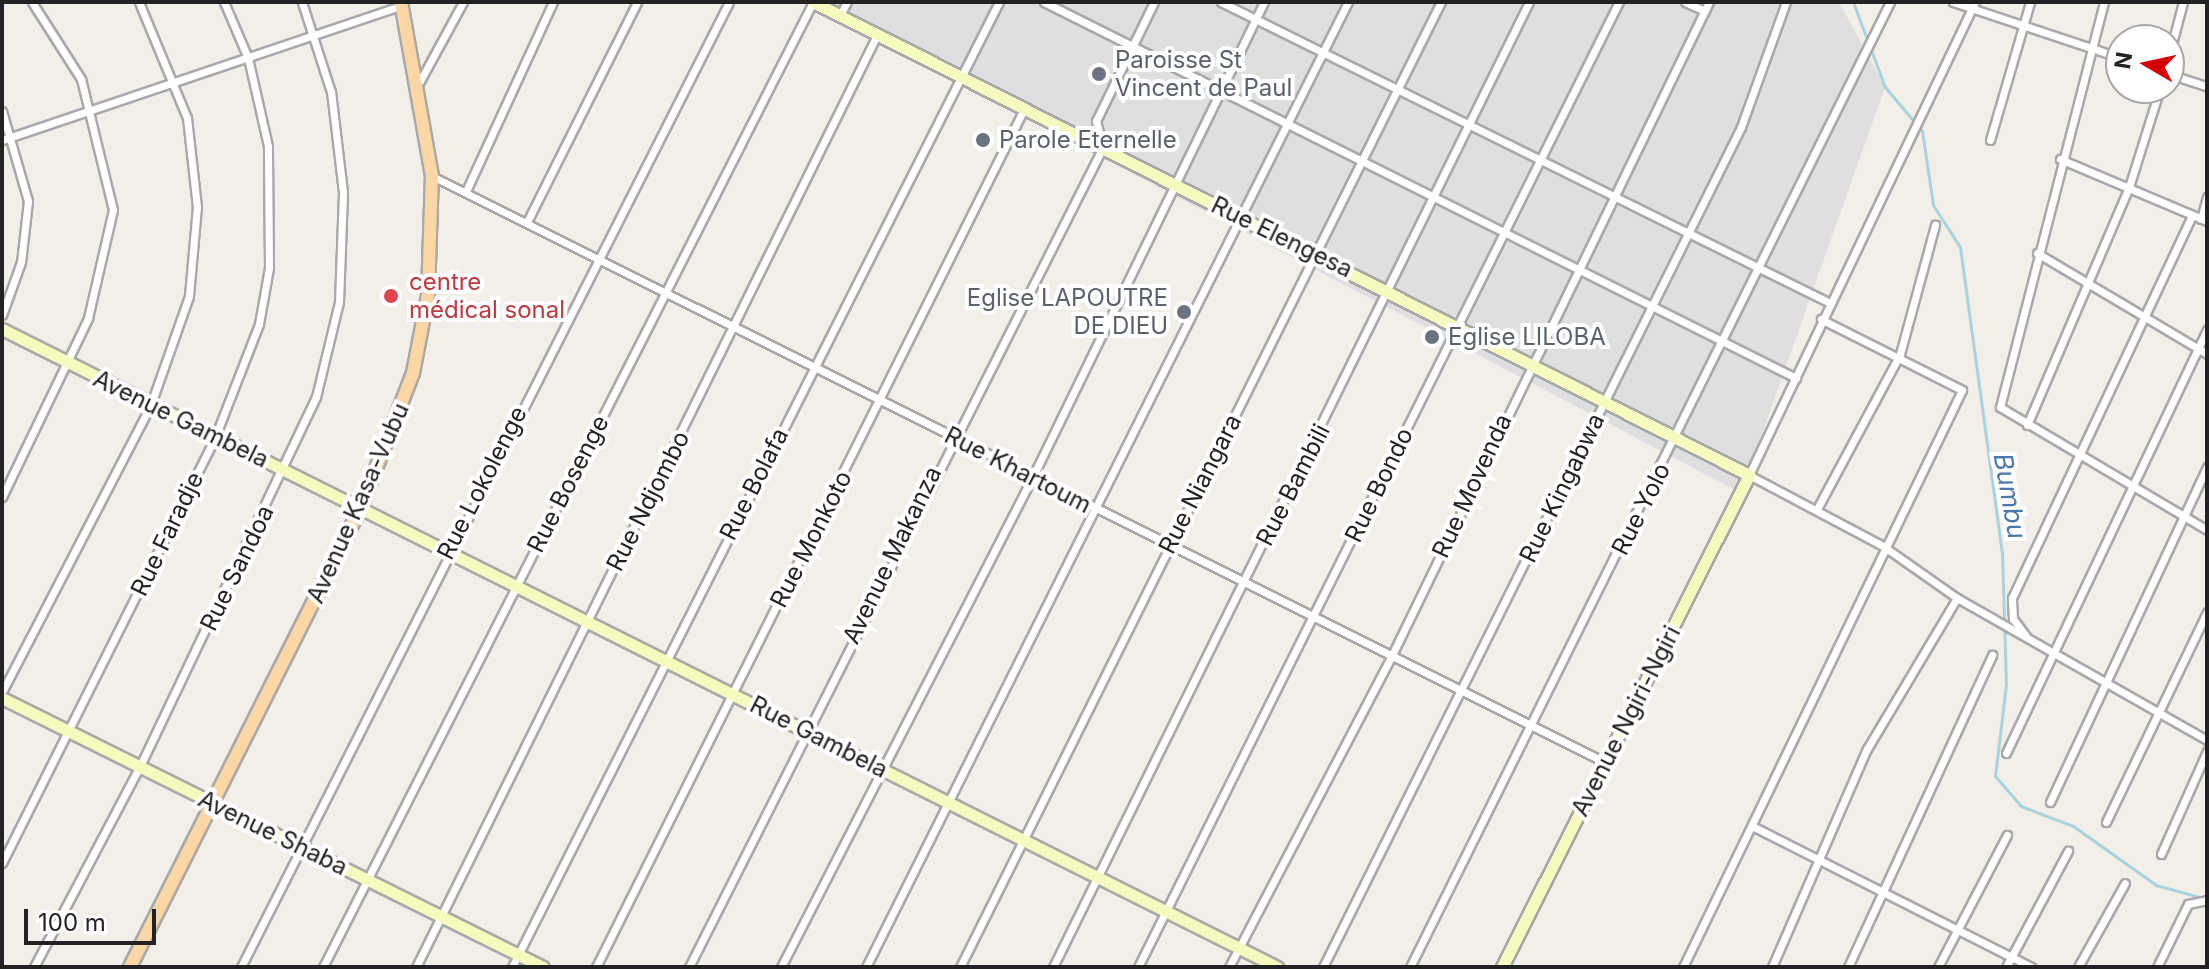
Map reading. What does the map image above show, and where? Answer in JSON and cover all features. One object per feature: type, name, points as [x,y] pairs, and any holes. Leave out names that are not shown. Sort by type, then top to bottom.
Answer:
[{"type":"main road","name":"Avenue Kasa-Vubu","points":[[130,967],[361,507],[413,373],[429,281],[432,176],[420,81],[402,3]]},
{"type":"street","points":[[2,497],[68,362],[100,282],[113,210],[91,109],[63,43],[32,2]]},
{"type":"street","points":[[2,695],[151,404],[184,322],[196,246],[194,159],[175,83],[139,2]]},
{"type":"street","name":"Rue Faradje","points":[[2,863],[215,437],[259,324],[269,268],[268,146],[248,58],[224,2]]},
{"type":"street","name":"Rue Sandoa","points":[[34,967],[139,768],[284,470],[316,397],[342,270],[340,147],[316,33],[302,2]]},
{"type":"street","points":[[420,81],[463,2]]},
{"type":"street","points":[[467,189],[553,2]]},
{"type":"street","points":[[528,220],[637,2]]},
{"type":"street","name":"Rue Lokolenge","points":[[241,967],[447,550],[729,2]]},
{"type":"street","name":"Rue Elengesa","points":[[813,2],[1531,362],[1676,440],[1749,475]]},
{"type":"street","name":"Rue Bosenge","points":[[323,967],[813,2]]},
{"type":"street","points":[[840,15],[847,2]]},
{"type":"street","name":"Rue Bolafa","points":[[512,967],[999,2]]},
{"type":"street","points":[[1044,2],[1796,378]]},
{"type":"street","points":[[1103,147],[1096,121],[1154,2]]},
{"type":"street","points":[[1221,2],[1828,302]]},
{"type":"street","points":[[781,967],[1033,476],[1172,183],[1264,2]]},
{"type":"street","points":[[866,967],[1098,510],[1348,2]]},
{"type":"street","name":"Rue Niangara","points":[[960,967],[1441,2]]},
{"type":"street","name":"Rue Bambili","points":[[1053,967],[1436,198],[1529,2]]},
{"type":"street","name":"Rue Bondo","points":[[1138,967],[1457,325],[1543,162],[1619,2]]},
{"type":"street","points":[[1685,2],[1705,11]]},
{"type":"street","name":"Rue Movenda","points":[[1229,967],[1392,655],[1575,267],[1615,196],[1709,2]]},
{"type":"street","name":"Rue Kingabwa","points":[[1323,967],[1690,234],[1754,97],[1786,2]]},
{"type":"street","name":"Rue Yolo","points":[[1410,967],[1676,440],[1720,339],[1759,268],[1862,46],[1890,2]]},
{"type":"street","points":[[1953,2],[1973,5],[2105,53]]},
{"type":"street","points":[[1990,140],[2030,2]]},
{"type":"street","points":[[2104,2],[2060,159],[2000,404],[2027,425],[2207,530]]},
{"type":"street","points":[[2177,24],[2183,2]]},
{"type":"street","points":[[2,140],[402,3]]},
{"type":"street","points":[[1973,5],[1911,126],[1749,475],[1883,546],[1957,598],[2207,740]]},
{"type":"street","name":"Rue Ndjombo","points":[[416,967],[587,620],[736,328],[877,35]]},
{"type":"street","points":[[2185,79],[2207,86]]},
{"type":"street","points":[[2027,425],[2129,187],[2155,104]]},
{"type":"street","name":"Rue Monkoto","points":[[596,967],[1024,109]]},
{"type":"street","points":[[2,111],[12,136],[27,230],[2,315]]},
{"type":"street","name":"Avenue Makanza","points":[[689,967],[951,437],[1103,147]]},
{"type":"street","points":[[2060,159],[2200,218]]},
{"type":"street","name":"Rue Khartoum","points":[[432,176],[467,189],[951,437],[1605,762]]},
{"type":"street","points":[[2029,640],[2013,619],[2012,598],[2143,315],[2200,218],[2207,197]]},
{"type":"street","points":[[1817,509],[1900,354],[1935,225]]},
{"type":"street","points":[[2037,253],[2089,281],[2207,354]]},
{"type":"street","points":[[1683,967],[1883,546],[1962,390],[1900,354],[1821,319]]},
{"type":"street","name":"Avenue Gambela","points":[[2,329],[361,507]]},
{"type":"street","points":[[2006,753],[2207,329]]},
{"type":"street","points":[[2050,802],[2207,467]]},
{"type":"street","name":"Avenue Ngiri-Ngiri","points":[[1502,967],[1749,475]]},
{"type":"street","name":"Rue Gambela","points":[[361,507],[1277,967]]},
{"type":"street","points":[[1772,967],[1867,749],[1957,598]]},
{"type":"street","points":[[2106,822],[2207,612]]},
{"type":"street","points":[[1848,967],[1886,891],[1992,655]]},
{"type":"street","name":"Avenue Shaba","points":[[2,695],[69,733],[543,967]]},
{"type":"street","points":[[2161,854],[2207,751]]},
{"type":"street","points":[[1752,826],[1886,891],[2031,967]]},
{"type":"street","points":[[1938,967],[2007,835]]},
{"type":"street","points":[[2006,967],[2068,851]]},
{"type":"street","points":[[2078,967],[2125,883]]},
{"type":"street","points":[[2157,967],[2188,904],[2207,900]]},
{"type":"shaded area","points":[[806,2],[1839,2],[1885,87],[1741,493]]},
{"type":"waterway","name":"Bumbu","points":[[1853,2],[1885,87],[1922,131],[1933,205],[1960,247],[2002,552],[2006,684],[1995,776],[2021,806],[2073,826],[2156,885],[2203,898]]},
{"type":"place","name":"Paroisse St Vincent de Paul","points":[[1099,74]]},
{"type":"place","name":"Parole Eternelle","points":[[983,140]]},
{"type":"place","name":"centre médical sonal","points":[[391,296]]},
{"type":"place","name":"Eglise LAPOUTRE DE DIEU","points":[[1184,312]]},
{"type":"place","name":"Eglise LILOBA","points":[[1432,337]]}]
